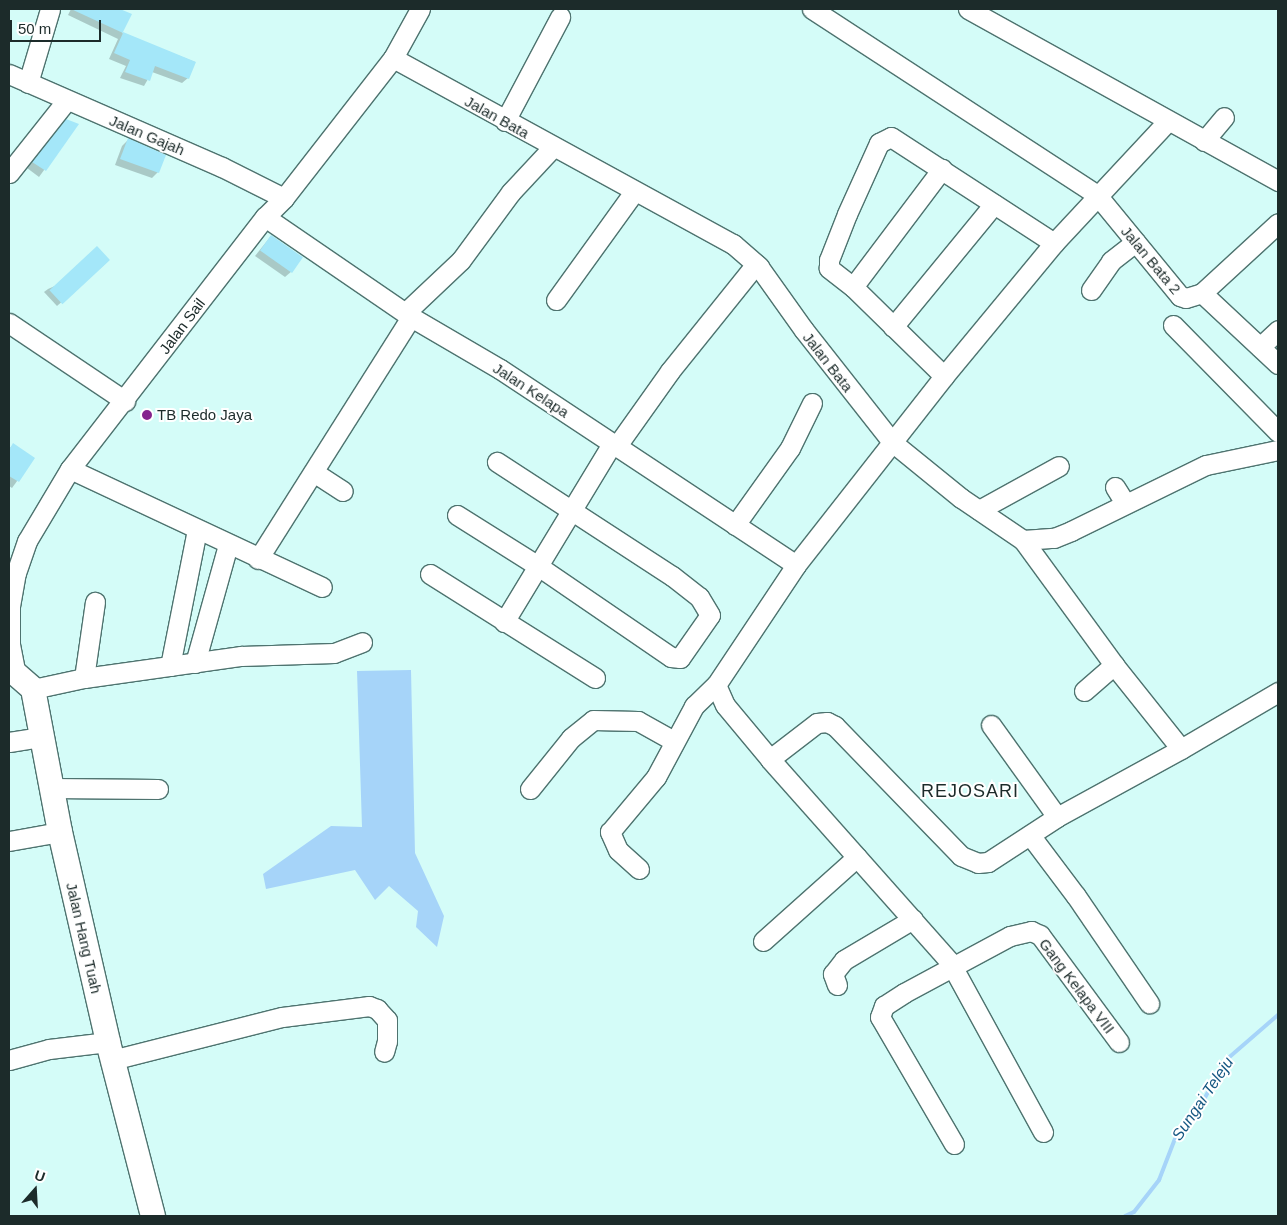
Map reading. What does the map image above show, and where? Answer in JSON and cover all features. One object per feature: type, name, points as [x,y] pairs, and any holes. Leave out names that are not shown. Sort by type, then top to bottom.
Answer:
[{"type":"main road","points":[[12,669],[32,689]]},
{"type":"main road","name":"Jalan Hang Tuah","points":[[32,689],[60,832],[110,1051],[153,1216]]},
{"type":"street","points":[[28,83],[50,9]]},
{"type":"street","name":"Jalan Sail","points":[[12,669],[10,625],[16,572],[27,541],[70,469],[125,401],[265,217],[284,198],[393,58],[420,9]]},
{"type":"street","name":"Jalan Bata 2","points":[[812,9],[1097,196],[1180,296],[1186,298],[1202,293],[1278,364]]},
{"type":"street","points":[[968,9],[1043,48],[1168,122],[1278,181]]},
{"type":"street","points":[[505,121],[560,17]]},
{"type":"street","name":"Jalan Bata","points":[[393,58],[634,192],[732,244],[756,264],[892,442],[979,510],[1023,540],[1114,665],[1181,750]]},
{"type":"street","name":"Jalan Gajah","points":[[9,74],[222,167],[284,198]]},
{"type":"street","points":[[9,174],[66,100]]},
{"type":"street","points":[[1204,141],[1224,117]]},
{"type":"street","points":[[639,869],[618,850],[610,832],[656,777],[694,706],[716,685],[796,565],[944,376],[1054,243],[1168,122]]},
{"type":"street","points":[[944,376],[853,287],[829,268],[829,260],[878,143],[891,137],[1054,243]]},
{"type":"street","points":[[258,559],[315,473],[408,315],[461,260],[511,192],[552,147]]},
{"type":"street","points":[[853,287],[942,170]]},
{"type":"street","points":[[556,300],[634,192]]},
{"type":"street","points":[[893,327],[994,204]]},
{"type":"street","name":"Jalan Kelapa","points":[[265,217],[408,315],[500,369],[796,565]]},
{"type":"street","points":[[1202,293],[1278,224]]},
{"type":"street","points":[[1091,290],[1111,261],[1135,242]]},
{"type":"street","points":[[504,622],[614,445],[670,371],[756,264]]},
{"type":"street","points":[[9,323],[125,401]]},
{"type":"street","points":[[1174,325],[1278,432]]},
{"type":"street","points":[[1260,347],[1278,330]]},
{"type":"street","points":[[735,525],[790,448],[812,403]]},
{"type":"street","points":[[1023,540],[1054,538],[1206,465],[1278,450]]},
{"type":"street","points":[[457,515],[538,566],[671,657],[680,658],[710,615],[706,606],[687,586],[497,462]]},
{"type":"street","points":[[979,510],[1059,466]]},
{"type":"street","points":[[70,469],[228,545],[322,587]]},
{"type":"street","points":[[315,473],[343,491]]},
{"type":"street","points":[[1115,487],[1125,503]]},
{"type":"street","points":[[170,666],[197,530]]},
{"type":"street","points":[[195,663],[228,545]]},
{"type":"street","points":[[430,574],[595,678]]},
{"type":"street","points":[[84,678],[95,602]]},
{"type":"street","points":[[32,689],[84,678],[241,656],[334,653],[362,642]]},
{"type":"street","points":[[1084,691],[1114,665]]},
{"type":"street","points":[[716,685],[725,705],[770,760],[953,967],[1043,1132]]},
{"type":"street","points":[[770,760],[817,723],[827,722],[835,726],[960,856],[978,863],[988,862],[1057,817],[1181,750],[1278,692]]},
{"type":"street","points":[[530,789],[571,738],[593,720],[602,718],[638,721],[674,741]]},
{"type":"street","points":[[991,725],[1057,817]]},
{"type":"street","points":[[9,742],[42,737]]},
{"type":"street","points":[[52,788],[158,788]]},
{"type":"street","points":[[9,841],[60,832]]},
{"type":"street","points":[[1030,835],[1076,896],[1149,1004]]},
{"type":"street","points":[[762,941],[857,857]]},
{"type":"street","points":[[837,986],[833,974],[844,960],[912,920]]},
{"type":"street","name":"Gang Kelapa VIII","points":[[954,1144],[880,1017],[884,1006],[1020,932],[1040,935],[1119,1042]]},
{"type":"street","points":[[9,1060],[49,1049],[110,1051],[282,1017],[369,1006],[377,1009],[386,1020],[388,1041],[384,1052]]},
{"type":"water","points":[[411,670],[415,853],[444,916],[437,947],[416,927],[418,911],[389,886],[375,900],[355,870],[266,889],[263,874],[331,826],[362,827],[357,671]]},
{"type":"building","points":[[71,9],[120,9],[132,14],[123,32],[196,62],[189,79],[155,66],[150,81],[125,72],[130,60],[114,53],[123,33]]},
{"type":"building","points":[[66,119],[79,124],[46,171],[32,162]]},
{"type":"building","points":[[128,138],[166,155],[159,173],[120,159]]},
{"type":"building","points":[[271,235],[303,257],[292,273],[260,251]]},
{"type":"building","points":[[97,246],[110,260],[62,304],[49,290]]},
{"type":"building","points":[[13,443],[35,458],[19,482],[9,476],[9,450]]},
{"type":"waterway","name":"Sungai Teleju","points":[[1125,1216],[1134,1212],[1159,1180],[1178,1131],[1193,1119],[1226,1060],[1278,1015]]},
{"type":"place","name":"TB Redo Jaya","points":[[147,415]]},
{"type":"district","name":"REJOSARI","points":[[970,791]]}]
